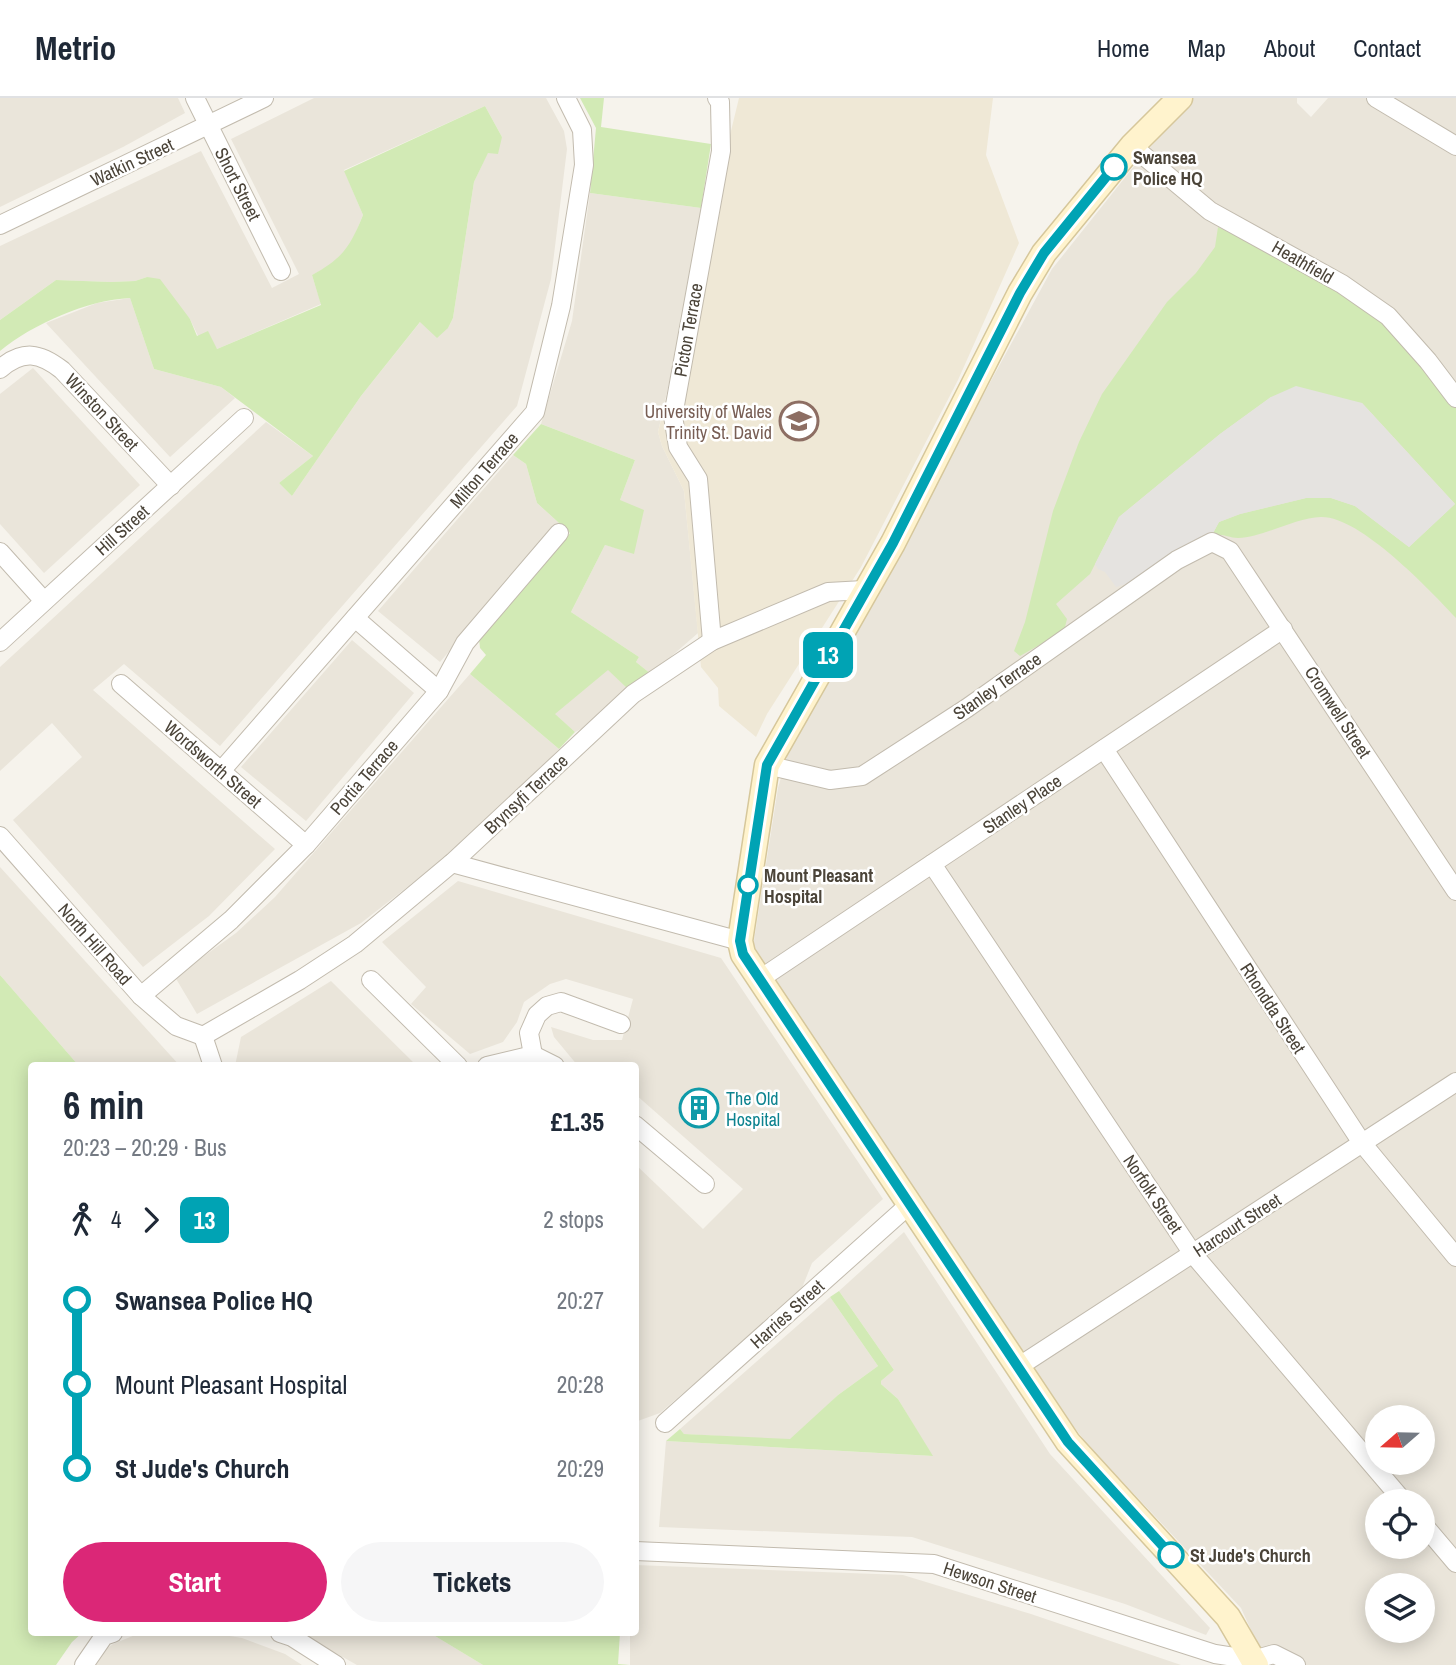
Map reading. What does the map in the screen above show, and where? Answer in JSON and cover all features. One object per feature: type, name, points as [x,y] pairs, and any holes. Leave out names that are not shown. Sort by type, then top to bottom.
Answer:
[{"type":"street","name":"Short Street","points":[[195,98],[281,271]]},
{"type":"street","name":"Watkin Street","points":[[0,225],[264,98]]},
{"type":"street","name":"Milton Terrace","points":[[221,771],[535,412],[561,306],[584,164],[582,130],[566,98]]},
{"type":"street","name":"Picton Terrace","points":[[712,641],[698,479],[678,447],[673,416],[721,151],[720,102],[717,98]]},
{"type":"street","points":[[1180,98],[1132,146],[1052,242],[1032,273],[893,543],[767,765],[740,941],[743,954],[1068,1442],[1228,1617],[1255,1662]]},
{"type":"street","points":[[1376,98],[1456,146]]},
{"type":"street","name":"Heathfield","points":[[1132,146],[1210,211],[1342,284],[1388,316],[1456,398]]},
{"type":"street","name":"Winston Street","points":[[0,369],[8,361],[23,355],[45,357],[62,370],[171,486]]},
{"type":"street","name":"Hill Street","points":[[0,642],[244,418]]},
{"type":"street","name":"Portia Terrace","points":[[141,996],[231,920],[306,845],[439,691],[466,643],[559,533]]},
{"type":"street","name":"Cromwell Street","points":[[1212,542],[1230,551],[1456,891]]},
{"type":"street","name":"Stanley Terrace","points":[[767,765],[830,780],[862,776],[967,708],[1177,560],[1212,542]]},
{"type":"street","points":[[0,552],[44,601]]},
{"type":"street","name":"Brynsyfi Terrace","points":[[203,1036],[300,980],[355,944],[452,863],[633,694],[712,641],[828,592],[864,590]]},
{"type":"street","points":[[355,618],[439,691]]},
{"type":"street","name":"Stanley Place","points":[[760,979],[1283,629]]},
{"type":"street","name":"Wordsworth Street","points":[[121,684],[306,845]]},
{"type":"street","name":"Rhondda Street","points":[[1104,749],[1362,1143],[1456,1257]]},
{"type":"street","name":"North Hill Road","points":[[0,836],[141,996],[176,1026],[203,1036]]},
{"type":"street","points":[[452,863],[740,941]]},
{"type":"street","name":"Norfolk Street","points":[[932,864],[1193,1254],[1393,1489]]},
{"type":"street","points":[[371,980],[454,1062]]},
{"type":"street","points":[[533,1055],[529,1033],[537,1015],[547,1006],[561,1002],[621,1024]]},
{"type":"street","points":[[203,1036],[212,1062]]},
{"type":"street","points":[[504,1062],[533,1055],[547,1062]]},
{"type":"street","name":"Harcourt Street","points":[[1018,1367],[1456,1082]]},
{"type":"street","points":[[639,1128],[705,1184]]},
{"type":"street","name":"Harries Street","points":[[665,1423],[910,1205]]},
{"type":"street","points":[[1435,1538],[1456,1563]]},
{"type":"street","name":"Hewson Street","points":[[639,1551],[934,1564],[1215,1654],[1255,1662],[1274,1654],[1296,1665]]},
{"type":"street","points":[[84,1665],[104,1636]]},
{"type":"street","points":[[289,1636],[336,1665]]},
{"type":"shaded area","points":[[0,98],[178,98],[185,113],[123,147],[0,207]]},
{"type":"shaded area","points":[[314,98],[546,98],[564,131],[567,149],[551,279],[517,406],[220,746],[124,664],[93,690],[275,849],[209,916],[143,967],[13,820],[82,757],[52,723],[0,771],[0,667],[266,422],[313,456],[279,483],[292,496],[361,396],[421,321],[448,328],[453,318],[474,182],[488,152],[502,137],[485,106],[344,170],[363,215],[351,244],[333,264],[312,275],[321,304],[217,349],[198,336],[190,319],[147,277],[135,281],[111,282],[56,280],[0,320],[0,246],[201,151],[272,288],[299,274],[231,139]]},
{"type":"shaded area","name":"University of Wales Trinity St. David","points":[[739,98],[993,98],[986,155],[1019,243],[958,380],[861,567],[767,714],[756,737],[719,706],[718,688],[701,667],[684,491],[658,432]]},
{"type":"shaded area","points":[[1193,98],[1297,98],[1297,103],[1311,117],[1328,98],[1456,98],[1456,1665],[1267,1665],[1241,1608],[1089,1446],[1037,1380],[753,947],[778,788],[788,753],[1052,269],[1135,165]]},
{"type":"shaded area","points":[[590,193],[701,208],[682,325],[658,432],[684,491],[698,633],[651,674],[636,662],[639,657],[571,612],[605,545],[634,553],[620,500],[635,460],[541,424],[572,321]]},
{"type":"shaded area","points":[[130,298],[154,369],[221,387],[235,398],[170,457],[46,323],[97,303]]},
{"type":"shaded area","points":[[33,368],[140,485],[44,573],[0,524],[0,394]]},
{"type":"shaded area","points":[[1296,386],[1362,403],[1455,504],[1409,547],[1355,506],[1331,498],[1306,498],[1240,514],[1219,522],[1212,535],[1138,580],[1116,587],[1095,564],[1119,517],[1220,434],[1271,397]]},
{"type":"shaded area","points":[[513,455],[526,464],[537,503],[559,523],[440,662],[378,611]]},
{"type":"shaded area","points":[[352,640],[414,693],[306,821],[241,767]]},
{"type":"shaded area","points":[[608,669],[630,691],[575,732],[554,714]]},
{"type":"shaded area","points":[[470,674],[559,749],[486,826],[361,923],[197,1014],[175,977],[236,933],[275,897]]},
{"type":"shaded area","points":[[0,867],[176,1062],[76,1062],[0,975]]},
{"type":"shaded area","points":[[458,881],[721,958],[883,1199],[812,1263],[800,1293],[660,1413],[639,1421],[639,1168],[703,1229],[743,1189],[639,1098],[639,1062],[575,1062],[554,1037],[551,1027],[593,1040],[622,1040],[633,999],[566,979],[550,984],[524,1002],[517,1022],[503,1042],[470,1054],[411,1004],[426,987],[382,942]]},
{"type":"shaded area","points":[[331,981],[413,1062],[236,1062],[241,1037]]},
{"type":"shaded area","points":[[904,1232],[1050,1454],[1210,1628],[1206,1635],[1125,1604],[912,1537],[659,1527],[666,1441],[932,1456],[898,1399],[881,1384],[894,1370],[839,1291]]},
{"type":"shaded area","points":[[830,1297],[878,1366],[838,1395],[791,1440],[684,1434],[680,1429]]},
{"type":"shaded area","points":[[639,1565],[903,1575],[1031,1614],[1181,1665],[630,1665],[630,1636],[639,1636]]},
{"type":"shaded area","points":[[133,1636],[230,1636],[285,1654],[302,1665],[90,1665],[113,1644]]},
{"type":"shaded area","points":[[305,1636],[435,1636],[483,1665],[357,1665]]},
{"type":"green space","points":[[580,98],[604,98],[601,127],[711,144],[701,208],[590,193],[596,128]]},
{"type":"green space","points":[[485,106],[502,137],[498,154],[488,153],[474,182],[453,318],[448,328],[437,338],[420,322],[361,396],[292,496],[279,483],[313,456],[221,387],[154,369],[130,298],[96,303],[61,315],[28,332],[0,351],[0,320],[56,280],[111,282],[135,281],[147,277],[160,279],[190,319],[197,336],[208,331],[217,349],[321,305],[312,275],[344,251],[363,215],[344,171]]},
{"type":"green space","points":[[1218,227],[1291,263],[1376,317],[1407,348],[1456,408],[1456,618],[1374,541],[1337,520],[1311,518],[1248,537],[1212,535],[1219,522],[1240,514],[1306,498],[1331,498],[1355,506],[1409,547],[1455,504],[1362,403],[1271,397],[1220,434],[1119,517],[1090,574],[1056,604],[1067,619],[1064,631],[1020,656],[1014,651],[1025,622],[1053,511],[1079,442],[1102,394],[1167,302],[1196,273],[1215,247]]},
{"type":"green space","points":[[541,424],[635,460],[620,500],[644,510],[634,554],[605,545],[571,612],[639,657],[636,662],[651,674],[630,691],[608,670],[555,714],[575,732],[559,749],[470,674],[486,655],[480,648],[479,638],[570,533],[537,503],[526,464],[513,455]]},
{"type":"green space","points":[[0,975],[76,1062],[28,1062],[28,1636],[79,1636],[56,1665],[0,1665]]},
{"type":"green space","points":[[839,1291],[894,1370],[881,1384],[898,1399],[933,1456],[666,1441],[680,1429],[684,1434],[790,1439],[838,1395],[878,1366],[830,1297]]},
{"type":"green space","points":[[435,1636],[620,1636],[618,1664],[630,1665],[483,1665]]},
{"type":"bus line","name":"13","points":[[1114,167],[1044,253],[1020,293],[893,543],[767,765],[740,941],[743,954],[1068,1442],[1171,1555]]},
{"type":"place","name":"Swansea Police HQ","points":[[1114,167]]},
{"type":"place","name":"University of Wales Trinity St. David","points":[[799,421]]},
{"type":"place","name":"Mount Pleasant Hospital","points":[[748,885]]},
{"type":"place","name":"The Old Hospital","points":[[699,1108]]},
{"type":"place","name":"St Jude's Church","points":[[1171,1555]]}]
